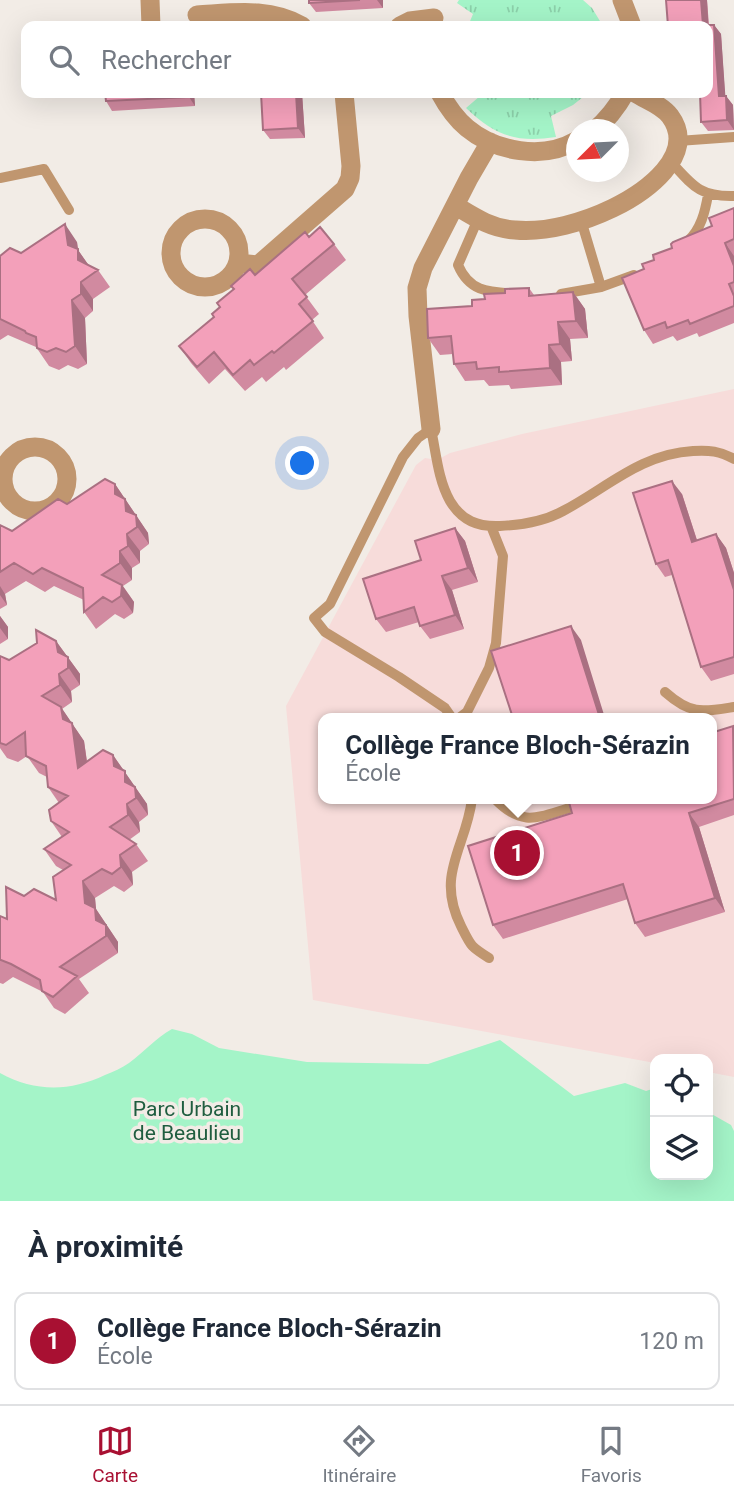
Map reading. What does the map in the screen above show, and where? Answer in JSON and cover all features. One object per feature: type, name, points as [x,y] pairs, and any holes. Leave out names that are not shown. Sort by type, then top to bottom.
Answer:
[{"type":"street","points":[[150,0],[151,21]]},
{"type":"street","points":[[622,0],[630,21]]},
{"type":"street","points":[[197,14],[248,12],[270,14],[292,21]]},
{"type":"street","points":[[410,21],[436,15]]},
{"type":"street","points":[[238,263],[258,265],[345,189],[351,166],[344,98]]},
{"type":"street","points":[[443,98],[466,128],[490,142],[513,150],[538,152],[566,145]]},
{"type":"street","points":[[607,119],[622,98]]},
{"type":"street","points":[[456,206],[501,228],[524,231],[542,230],[581,220],[613,208],[655,179],[676,156],[678,141],[670,116],[644,98]]},
{"type":"street","points":[[430,429],[417,288],[423,268],[490,142]]},
{"type":"lane","points":[[678,141],[734,137]]},
{"type":"lane","points":[[671,162],[696,188],[708,195],[734,196]]},
{"type":"lane","points":[[0,178],[44,169],[69,210]]},
{"type":"lane","points":[[682,246],[699,226],[708,195]]},
{"type":"lane","points":[[478,219],[458,265],[464,279],[478,289],[534,295]]},
{"type":"lane","points":[[581,220],[601,287]]},
{"type":"lane","points":[[547,295],[601,287],[642,272]]},
{"type":"lane","points":[[448,713],[399,677],[325,632],[314,618],[330,604],[408,449],[422,434],[430,429],[444,489],[451,503],[478,525],[522,525],[544,519],[563,511],[628,471],[661,456],[708,450],[721,452],[734,459]]},
{"type":"lane","points":[[466,713],[489,668],[496,643],[503,556],[491,526]]},
{"type":"lane","points":[[665,692],[678,704],[700,711],[734,707]]},
{"type":"lane","points":[[471,804],[450,885],[454,911],[471,947],[489,958]]},
{"type":"lane","points":[[500,804],[520,817],[529,818],[573,807]]},
{"type":"shaded area","points":[[734,389],[734,1077],[713,1073],[713,1054],[650,1054],[650,1062],[313,1000],[286,706],[416,465],[425,458],[437,460],[450,453],[522,434]]},
{"type":"green space","points":[[459,0],[583,0],[600,21],[470,21],[473,14],[457,3]]},
{"type":"green space","points":[[478,98],[582,98],[551,116],[556,137],[542,139],[518,138],[497,131],[466,108]]},
{"type":"green space","name":"Parc Urbain de Beaulieu","points":[[172,1029],[192,1034],[219,1048],[307,1062],[428,1064],[500,1040],[574,1096],[625,1083],[646,1091],[650,1090],[650,1180],[713,1180],[713,1115],[731,1125],[734,1131],[734,1201],[0,1201],[0,1073],[26,1084],[52,1088],[78,1085],[123,1067]]},
{"type":"building","points":[[309,0],[360,0],[309,3]]},
{"type":"building","points":[[666,0],[701,0],[703,21],[668,21]]},
{"type":"building","points":[[714,25],[719,96],[726,96],[727,120],[701,122],[700,98],[713,98]]},
{"type":"building","points":[[106,98],[168,98],[106,101]]},
{"type":"building","points":[[261,98],[296,98],[298,128],[263,130]]},
{"type":"building","points":[[734,208],[734,239],[725,243],[734,266],[734,282],[729,284],[734,296],[734,306],[690,324],[688,320],[667,328],[665,322],[644,330],[622,278],[644,269],[642,264],[654,260],[653,255],[672,248],[673,242],[712,226],[709,218]]},
{"type":"building","points":[[65,224],[68,245],[78,249],[78,260],[98,270],[81,282],[81,294],[72,300],[75,346],[66,352],[56,348],[47,352],[37,348],[36,337],[0,319],[0,256],[10,248],[21,253]]},
{"type":"building","points":[[320,227],[334,244],[292,279],[307,297],[299,304],[313,321],[274,353],[272,351],[254,365],[250,360],[233,375],[214,352],[197,367],[179,346],[214,317],[212,314],[220,307],[217,303],[234,289],[231,286],[250,269],[255,275],[305,232],[309,237]]},
{"type":"building","points":[[529,288],[529,296],[573,292],[576,321],[558,322],[560,344],[549,345],[550,368],[499,372],[499,367],[477,369],[476,362],[454,364],[451,336],[428,338],[427,309],[472,306],[472,300],[485,299],[484,294],[505,293],[505,289]]},
{"type":"building","points":[[105,479],[115,484],[115,494],[125,499],[126,511],[136,515],[137,527],[127,534],[128,546],[120,551],[120,563],[102,575],[122,585],[121,596],[112,602],[103,597],[84,612],[83,588],[42,568],[33,574],[14,563],[0,572],[0,525],[12,531],[58,499],[67,504]]},
{"type":"building","points":[[672,481],[692,542],[716,534],[734,590],[734,657],[701,667],[668,560],[656,564],[633,493]]},
{"type":"building","points":[[455,528],[468,568],[442,576],[455,615],[420,626],[414,607],[376,619],[363,579],[421,560],[415,541]]},
{"type":"building","points":[[571,626],[598,713],[511,713],[491,651]]},
{"type":"building","points":[[36,630],[56,641],[58,652],[68,657],[68,668],[59,674],[60,685],[42,696],[61,707],[63,719],[72,723],[78,768],[103,750],[113,755],[114,766],[125,771],[125,782],[135,787],[136,798],[127,804],[128,815],[110,827],[136,844],[120,855],[121,867],[112,874],[102,869],[83,881],[85,903],[95,908],[96,920],[106,925],[106,936],[60,967],[77,976],[53,997],[42,991],[40,980],[0,960],[0,916],[7,919],[6,887],[24,896],[34,889],[56,900],[53,877],[71,865],[44,849],[69,832],[51,821],[49,810],[68,796],[48,787],[46,766],[26,756],[25,732],[6,745],[0,743],[0,656],[9,660],[37,643]]},
{"type":"building","points":[[733,726],[734,799],[689,813],[715,898],[635,923],[623,884],[493,925],[468,846],[572,813],[569,804],[717,804],[717,731]]},
{"type":"place","name":"Collège France Bloch-Sérazin","points":[[517,853]]}]
